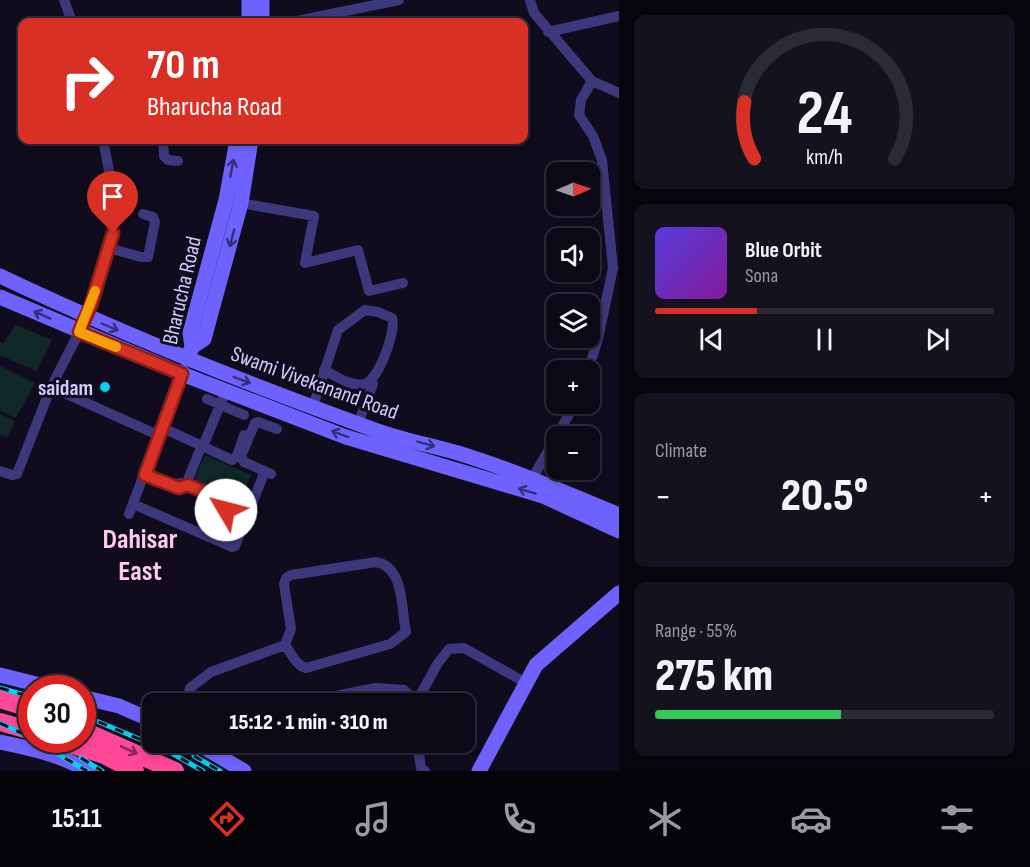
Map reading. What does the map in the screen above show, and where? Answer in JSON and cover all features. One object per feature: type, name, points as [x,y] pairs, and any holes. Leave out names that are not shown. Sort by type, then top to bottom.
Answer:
[{"type":"highway","points":[[0,699],[18,705]]},
{"type":"highway","points":[[0,722],[18,727]]},
{"type":"highway","points":[[96,736],[175,771]]},
{"type":"highway","points":[[96,752],[135,771]]},
{"type":"main road","points":[[249,0],[249,18]]},
{"type":"main road","points":[[262,0],[262,18]]},
{"type":"main road","name":"Bharucha Road","points":[[190,353],[190,333],[234,202],[237,144]]},
{"type":"main road","points":[[234,202],[250,144]]},
{"type":"main road","name":"Swami Vivekanand Road","points":[[0,276],[87,317],[190,353],[358,424],[458,453],[532,479],[619,515]]},
{"type":"main road","name":"Swami Vivekanand Road","points":[[0,297],[182,374],[223,398],[543,496],[619,531]]},
{"type":"main road","points":[[479,771],[536,665],[619,593]]},
{"type":"main road","points":[[0,675],[18,680]]},
{"type":"main road","points":[[96,700],[119,706],[142,716]]},
{"type":"main road","points":[[0,742],[74,763],[88,771]]},
{"type":"main road","points":[[214,753],[244,771]]},
{"type":"street","points":[[64,0],[71,18]]},
{"type":"street","points":[[311,18],[399,0]]},
{"type":"street","points":[[530,0],[534,14],[591,81],[619,93]]},
{"type":"street","points":[[548,32],[619,16]]},
{"type":"street","points":[[591,81],[581,100],[579,115],[593,136],[602,160],[613,268],[591,360]]},
{"type":"street","points":[[0,471],[12,476],[17,474],[51,387],[87,317],[109,248],[113,233],[111,181],[104,144]]},
{"type":"street","points":[[163,144],[164,156],[168,160],[178,161]]},
{"type":"street","points":[[234,202],[314,216],[304,263],[358,250],[369,291],[403,283]]},
{"type":"street","points":[[109,248],[148,257],[155,222],[153,217],[143,214]]},
{"type":"street","points":[[311,405],[316,385],[320,383],[324,370],[338,330],[365,310],[392,318],[393,332],[380,367],[369,382],[358,384],[343,380],[324,370]]},
{"type":"street","name":"Bharucha Road","points":[[190,353],[131,509],[229,547],[235,546],[246,519]]},
{"type":"street","points":[[358,424],[373,384]]},
{"type":"street","points":[[51,387],[232,460],[237,456],[244,435]]},
{"type":"street","points":[[207,399],[223,398],[244,415]]},
{"type":"street","points":[[169,484],[173,482],[185,484],[223,398]]},
{"type":"street","points":[[532,479],[569,414]]},
{"type":"street","points":[[145,475],[179,488],[188,485],[221,501],[226,510],[246,519],[268,472],[244,462],[241,456],[255,423],[277,429]]},
{"type":"street","points":[[189,693],[190,688],[211,672],[285,645],[291,629],[284,584],[286,578],[291,575],[376,562],[383,563],[389,568],[400,586],[406,632],[400,638],[390,644],[306,668],[295,660],[285,645]]},
{"type":"street","points":[[423,693],[438,663],[449,650],[464,648],[526,683]]},
{"type":"street","points":[[350,693],[376,688],[404,690],[408,693]]},
{"type":"street","points":[[421,753],[420,768],[425,771]]},
{"type":"green space","points":[[16,325],[52,340],[36,371],[0,355],[0,342],[3,343]]},
{"type":"green space","points":[[0,366],[35,383],[16,418],[0,411]]},
{"type":"green space","points":[[0,414],[15,421],[7,438],[0,434]]},
{"type":"green space","points":[[205,455],[251,475],[239,502],[193,483]]},
{"type":"railway","points":[[0,688],[18,693]]},
{"type":"railway","points":[[96,721],[168,751],[203,771]]},
{"type":"railway","points":[[0,723],[18,731]]},
{"type":"railway","points":[[56,753],[87,771]]},
{"type":"railway","points":[[194,756],[220,771]]},
{"type":"railway","points":[[81,758],[102,771]]},
{"type":"slow traffic","points":[[95,291],[87,317],[79,332],[116,347]]},
{"type":"place","name":"saidam","points":[[105,387]]},
{"type":"district","name":"Dahisar East","points":[[140,554]]},
{"type":"route","points":[[113,233],[87,317],[79,332],[182,374],[145,475],[179,488],[188,485],[223,502],[226,510]]}]
